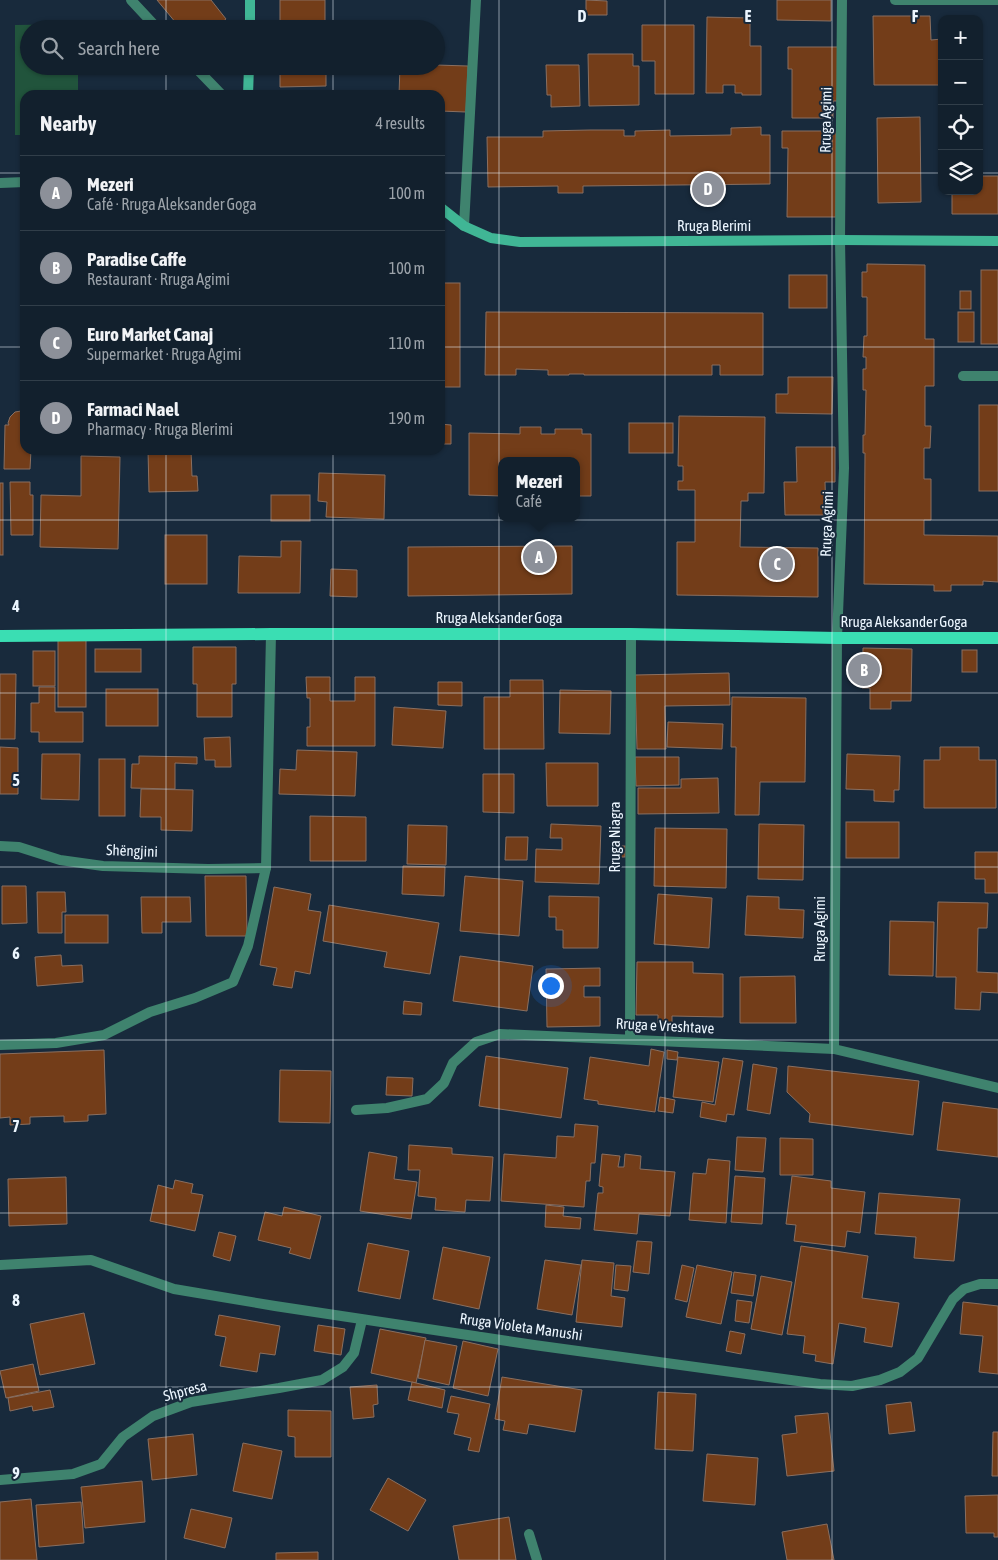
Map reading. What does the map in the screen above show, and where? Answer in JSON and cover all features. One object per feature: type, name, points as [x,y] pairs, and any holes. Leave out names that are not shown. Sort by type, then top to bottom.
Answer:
[{"type":"main road","name":"Rruga Aleksander Goga","points":[[0,636],[631,634],[837,638],[998,638]]},
{"type":"street","points":[[130,0],[149,20]]},
{"type":"street","points":[[250,0],[250,20]]},
{"type":"street","points":[[464,226],[476,0]]},
{"type":"street","name":"Rruga Agimi","points":[[834,1049],[837,638],[844,468],[840,240],[842,0]]},
{"type":"street","points":[[895,0],[998,0]]},
{"type":"street","points":[[203,75],[217,90]]},
{"type":"street","points":[[248,90],[249,75]]},
{"type":"street","points":[[0,183],[20,182]]},
{"type":"street","name":"Rruga Blerimi","points":[[445,211],[464,226],[491,238],[520,242],[840,240],[998,242]]},
{"type":"street","points":[[963,376],[998,376]]},
{"type":"street","points":[[0,1045],[56,1043],[104,1035],[150,1012],[195,998],[233,982],[248,946],[266,868],[272,634]]},
{"type":"street","name":"Rruga Niagra","points":[[630,1039],[631,634]]},
{"type":"street","name":"Shëngjini","points":[[0,846],[19,847],[60,860],[103,866],[208,869],[266,868]]},
{"type":"street","name":"Rruga e Vreshtave","points":[[356,1110],[387,1108],[427,1099],[444,1083],[453,1063],[476,1042],[500,1034],[834,1049],[998,1088]]},
{"type":"street","name":"Rruga Violeta Manushi","points":[[0,1265],[91,1260],[174,1289],[362,1320],[820,1384],[852,1386],[880,1380],[900,1372],[918,1358],[953,1299],[964,1289],[980,1284],[998,1284]]},
{"type":"street","name":"Shpresa","points":[[0,1480],[72,1474],[101,1464],[123,1437],[153,1416],[191,1402],[322,1380],[343,1368],[354,1353],[362,1320]]},
{"type":"street","points":[[530,1534],[537,1560]]},
{"type":"green space","points":[[15,25],[20,25],[20,75],[78,75],[78,90],[20,90],[20,135],[15,135]]},
{"type":"building","points":[[157,0],[211,0],[226,19],[225,20],[174,20]]},
{"type":"building","points":[[280,0],[325,0],[325,20],[280,20]]},
{"type":"building","points":[[586,0],[607,1],[607,15],[586,15]]},
{"type":"building","points":[[777,0],[831,0],[831,21],[777,20]]},
{"type":"building","points":[[873,16],[930,16],[931,40],[938,39],[938,85],[874,85]]},
{"type":"building","points":[[707,17],[750,18],[750,46],[761,46],[761,95],[735,93],[735,85],[723,85],[723,93],[706,93]]},
{"type":"building","points":[[642,25],[694,25],[694,94],[655,94],[655,61],[642,61]]},
{"type":"building","points":[[788,47],[839,47],[839,101],[833,101],[833,118],[792,118],[792,69],[788,69]]},
{"type":"building","points":[[588,54],[633,54],[633,66],[639,66],[639,105],[589,106]]},
{"type":"building","points":[[445,65],[468,66],[466,112],[445,111],[445,90],[399,90],[400,75],[445,75]]},
{"type":"building","points":[[546,65],[579,65],[580,106],[551,107],[551,95],[547,95]]},
{"type":"building","points":[[280,75],[326,75],[326,86],[280,87]]},
{"type":"building","points":[[920,117],[921,202],[878,203],[877,118]]},
{"type":"building","points":[[761,127],[761,135],[770,135],[770,184],[583,186],[583,193],[558,193],[558,186],[488,187],[487,137],[543,137],[543,131],[590,130],[624,130],[624,136],[635,136],[635,131],[670,130],[670,136],[731,135],[731,128]]},
{"type":"building","points":[[782,131],[836,131],[836,217],[787,217],[788,148],[782,148]]},
{"type":"building","points":[[983,176],[998,176],[998,214],[952,214],[952,195],[983,195]]},
{"type":"building","points":[[867,264],[925,265],[925,339],[934,339],[934,386],[925,386],[925,426],[931,426],[930,448],[924,448],[924,479],[931,479],[931,520],[924,520],[924,535],[998,536],[998,582],[983,581],[983,585],[951,585],[951,591],[934,591],[934,585],[864,584],[865,453],[863,453],[863,435],[865,435],[866,390],[863,390],[863,369],[866,369],[866,357],[863,357],[864,336],[867,336],[867,297],[862,297],[862,272],[867,272]]},
{"type":"building","points":[[981,270],[998,270],[998,344],[981,344]]},
{"type":"building","points":[[789,275],[827,275],[827,308],[789,308]]},
{"type":"building","points":[[445,283],[460,283],[460,387],[445,387]]},
{"type":"building","points":[[960,291],[971,291],[971,309],[960,309]]},
{"type":"building","points":[[486,312],[763,313],[763,375],[720,375],[720,365],[712,365],[712,375],[548,375],[548,370],[516,369],[516,375],[485,375]]},
{"type":"building","points":[[958,312],[974,312],[974,342],[958,342]]},
{"type":"building","points":[[788,377],[833,377],[832,414],[776,413],[776,394],[788,394]]},
{"type":"building","points":[[979,405],[998,405],[998,491],[979,491]]},
{"type":"building","points":[[20,411],[20,455],[31,455],[30,469],[4,469],[5,425],[9,425],[10,417],[15,412]]},
{"type":"building","points":[[679,416],[765,417],[764,493],[748,493],[748,501],[741,501],[740,547],[818,548],[818,597],[677,595],[677,542],[695,542],[695,490],[678,490],[678,481],[683,481],[683,466],[678,466]]},
{"type":"building","points":[[629,423],[673,423],[673,453],[629,453]]},
{"type":"building","points":[[445,424],[451,425],[451,444],[445,444]]},
{"type":"building","points":[[520,427],[541,427],[541,434],[555,434],[555,429],[582,429],[582,434],[591,434],[591,496],[580,496],[580,457],[498,457],[498,496],[469,495],[469,433],[520,434]]},
{"type":"building","points":[[796,447],[835,447],[835,482],[825,482],[826,515],[785,515],[784,482],[797,482]]},
{"type":"building","points":[[148,455],[191,455],[192,476],[197,476],[198,491],[149,492]]},
{"type":"building","points":[[81,456],[120,457],[118,549],[40,547],[41,495],[81,496]]},
{"type":"building","points":[[319,473],[385,475],[384,519],[326,517],[327,502],[318,501]]},
{"type":"building","points":[[10,482],[30,482],[30,495],[33,495],[33,535],[11,535]]},
{"type":"building","points":[[0,483],[3,483],[3,555],[0,555]]},
{"type":"building","points":[[271,495],[310,495],[310,521],[271,521]]},
{"type":"building","points":[[165,535],[207,535],[207,584],[165,584]]},
{"type":"building","points":[[281,541],[301,541],[300,593],[238,593],[239,556],[281,557]]},
{"type":"building","points":[[572,546],[572,594],[408,596],[408,547]]},
{"type":"building","points":[[331,569],[357,570],[357,597],[330,596]]},
{"type":"building","points":[[58,640],[86,640],[86,707],[58,707]]},
{"type":"building","points":[[193,647],[236,647],[236,684],[232,684],[232,717],[197,717],[197,684],[193,684]]},
{"type":"building","points":[[863,648],[912,649],[911,701],[891,701],[891,709],[870,709],[870,688],[862,688]]},
{"type":"building","points":[[95,649],[141,649],[141,672],[95,672]]},
{"type":"building","points":[[962,650],[977,650],[977,672],[962,672]]},
{"type":"building","points":[[33,651],[55,651],[55,686],[33,686]]},
{"type":"building","points":[[729,673],[730,705],[665,706],[666,749],[637,749],[635,675]]},
{"type":"building","points":[[0,674],[16,674],[15,739],[0,739]]},
{"type":"building","points":[[306,677],[330,677],[330,701],[355,701],[355,677],[375,677],[375,746],[307,746],[307,727],[310,727],[310,698],[307,698]]},
{"type":"building","points":[[510,680],[543,680],[544,749],[484,749],[484,697],[510,697]]},
{"type":"building","points":[[438,682],[462,682],[462,706],[438,705]]},
{"type":"building","points":[[39,687],[55,687],[55,712],[83,712],[83,742],[39,742],[39,732],[31,732],[31,703],[39,703]]},
{"type":"building","points":[[106,689],[158,689],[158,726],[106,726]]},
{"type":"building","points":[[560,690],[611,691],[610,734],[559,733]]},
{"type":"building","points":[[732,697],[806,698],[805,782],[760,782],[759,815],[735,815],[736,747],[731,747]]},
{"type":"building","points":[[394,707],[446,711],[443,748],[392,745]]},
{"type":"building","points":[[668,722],[723,724],[722,749],[667,747]]},
{"type":"building","points":[[230,737],[231,767],[215,767],[215,760],[205,760],[204,738]]},
{"type":"building","points":[[0,747],[18,748],[18,794],[0,794]]},
{"type":"building","points":[[940,747],[979,747],[979,760],[996,760],[996,808],[924,808],[924,760],[940,760]]},
{"type":"building","points":[[297,750],[357,752],[355,796],[279,794],[280,769],[296,770]]},
{"type":"building","points":[[42,754],[80,754],[79,800],[41,799]]},
{"type":"building","points":[[847,754],[900,756],[899,790],[894,790],[894,802],[874,801],[874,790],[846,789]]},
{"type":"building","points":[[139,756],[197,757],[197,764],[175,763],[175,789],[131,788],[132,764],[139,764]]},
{"type":"building","points":[[635,757],[679,757],[679,785],[636,786]]},
{"type":"building","points":[[99,759],[125,759],[125,816],[99,816]]},
{"type":"building","points":[[546,763],[598,763],[598,806],[547,806]]},
{"type":"building","points":[[483,774],[514,774],[514,813],[483,812]]},
{"type":"building","points":[[718,778],[719,813],[638,814],[638,788],[681,788],[681,779]]},
{"type":"building","points":[[141,789],[193,790],[192,831],[161,830],[161,817],[140,817]]},
{"type":"building","points":[[310,816],[366,817],[366,861],[310,861]]},
{"type":"building","points":[[846,822],[899,822],[899,858],[846,858]]},
{"type":"building","points":[[551,824],[601,826],[599,884],[535,882],[536,849],[562,850],[562,838],[550,838]]},
{"type":"building","points":[[759,824],[804,825],[803,880],[758,879]]},
{"type":"building","points":[[408,825],[447,826],[446,865],[407,864]]},
{"type":"building","points":[[655,828],[727,829],[726,888],[654,886]]},
{"type":"building","points":[[506,837],[528,837],[527,860],[505,860]]},
{"type":"building","points":[[615,846],[625,846],[625,857],[615,857]]},
{"type":"building","points":[[975,852],[998,852],[998,893],[985,893],[985,879],[975,879]]},
{"type":"building","points":[[403,866],[445,867],[444,896],[402,894]]},
{"type":"building","points":[[205,876],[246,876],[247,936],[206,936]]},
{"type":"building","points":[[465,876],[523,881],[519,936],[460,931]]},
{"type":"building","points":[[2,886],[26,886],[27,923],[2,924]]},
{"type":"building","points":[[274,887],[311,894],[308,910],[321,912],[310,974],[295,971],[292,988],[273,985],[277,968],[260,965]]},
{"type":"building","points":[[37,892],[65,892],[66,912],[62,912],[62,933],[38,933]]},
{"type":"building","points":[[658,894],[712,898],[709,948],[654,944]]},
{"type":"building","points":[[549,896],[599,897],[598,948],[563,948],[563,930],[556,930],[556,917],[549,917]]},
{"type":"building","points":[[747,896],[779,897],[779,909],[804,910],[803,938],[745,935]]},
{"type":"building","points":[[141,897],[190,897],[191,922],[162,922],[162,933],[142,933]]},
{"type":"building","points":[[938,902],[988,903],[987,928],[978,928],[977,972],[998,973],[998,993],[981,992],[980,1010],[955,1009],[956,977],[936,977]]},
{"type":"building","points":[[329,905],[439,923],[430,974],[384,967],[387,952],[323,941]]},
{"type":"building","points":[[65,915],[108,915],[108,943],[65,943]]},
{"type":"building","points":[[890,921],[934,922],[933,976],[889,975]]},
{"type":"building","points":[[61,955],[62,966],[82,965],[83,982],[37,986],[35,957]]},
{"type":"building","points":[[460,956],[533,966],[527,1011],[453,1001]]},
{"type":"building","points":[[637,962],[693,962],[693,973],[723,974],[723,1017],[672,1016],[672,1023],[658,1023],[658,1015],[636,1015]]},
{"type":"building","points":[[600,968],[600,986],[584,986],[584,997],[600,997],[600,1026],[547,1027],[546,969]]},
{"type":"building","points":[[795,976],[796,1023],[740,1023],[740,977]]},
{"type":"building","points":[[404,1001],[422,1003],[421,1015],[403,1014]]},
{"type":"building","points":[[651,1049],[664,1052],[655,1112],[598,1104],[598,1101],[584,1099],[590,1057],[649,1066]]},
{"type":"building","points":[[104,1050],[106,1114],[88,1115],[88,1121],[64,1122],[64,1116],[30,1117],[30,1124],[10,1125],[10,1117],[0,1118],[0,1054]]},
{"type":"building","points":[[667,1050],[678,1052],[677,1060],[667,1059]]},
{"type":"building","points":[[486,1056],[568,1068],[561,1118],[479,1106]]},
{"type":"building","points":[[678,1057],[719,1062],[713,1102],[673,1097]]},
{"type":"building","points":[[723,1058],[743,1061],[734,1115],[727,1114],[726,1122],[700,1117],[702,1102],[715,1105]]},
{"type":"building","points":[[753,1064],[777,1068],[770,1114],[747,1110]]},
{"type":"building","points":[[788,1066],[919,1081],[913,1135],[809,1122],[810,1114],[787,1092]]},
{"type":"building","points":[[280,1070],[331,1071],[330,1123],[279,1122]]},
{"type":"building","points":[[387,1077],[413,1078],[412,1096],[386,1095]]},
{"type":"building","points":[[660,1097],[675,1100],[673,1113],[658,1111]]},
{"type":"building","points":[[943,1102],[998,1109],[998,1157],[937,1150]]},
{"type":"building","points":[[575,1124],[598,1126],[595,1163],[591,1163],[590,1181],[586,1181],[584,1207],[501,1201],[504,1154],[556,1158],[557,1136],[574,1137]]},
{"type":"building","points":[[737,1137],[766,1138],[763,1172],[735,1170]]},
{"type":"building","points":[[780,1138],[813,1139],[813,1175],[780,1175]]},
{"type":"building","points":[[409,1145],[452,1148],[452,1154],[493,1157],[490,1201],[466,1200],[465,1212],[435,1210],[436,1198],[418,1196],[420,1170],[408,1170]]},
{"type":"building","points":[[369,1152],[397,1157],[394,1179],[417,1182],[411,1219],[360,1211]]},
{"type":"building","points":[[602,1154],[620,1156],[618,1167],[624,1167],[625,1154],[641,1156],[640,1169],[675,1172],[670,1216],[639,1214],[637,1234],[594,1230],[598,1193],[603,1193],[603,1187],[599,1186]]},
{"type":"building","points":[[708,1159],[730,1161],[726,1223],[689,1220],[693,1173],[706,1174]]},
{"type":"building","points":[[735,1176],[765,1178],[762,1224],[731,1222]]},
{"type":"building","points":[[792,1176],[831,1181],[831,1188],[865,1192],[860,1233],[847,1231],[845,1247],[794,1241],[796,1225],[786,1224]]},
{"type":"building","points":[[66,1177],[67,1224],[9,1226],[8,1179]]},
{"type":"building","points":[[175,1180],[193,1184],[191,1193],[203,1195],[195,1231],[150,1221],[158,1185],[173,1189]]},
{"type":"building","points":[[879,1193],[960,1199],[954,1261],[914,1258],[916,1237],[875,1234]]},
{"type":"building","points":[[546,1205],[564,1207],[563,1216],[581,1218],[580,1229],[545,1227]]},
{"type":"building","points":[[284,1207],[321,1216],[310,1259],[289,1253],[291,1248],[258,1240],[265,1212],[282,1216]]},
{"type":"building","points":[[219,1232],[236,1236],[230,1261],[213,1256]]},
{"type":"building","points":[[637,1241],[652,1242],[649,1274],[633,1272]]},
{"type":"building","points":[[368,1243],[409,1251],[400,1299],[358,1291]]},
{"type":"building","points":[[801,1246],[868,1256],[862,1298],[899,1303],[892,1347],[864,1342],[866,1328],[839,1323],[833,1364],[815,1361],[816,1355],[803,1353],[805,1336],[787,1334]]},
{"type":"building","points":[[443,1247],[490,1257],[479,1309],[433,1299]]},
{"type":"building","points":[[545,1260],[581,1265],[572,1315],[537,1309]]},
{"type":"building","points":[[582,1260],[614,1263],[611,1296],[625,1298],[622,1327],[576,1322]]},
{"type":"building","points":[[616,1265],[631,1266],[628,1291],[614,1289]]},
{"type":"building","points":[[682,1265],[694,1268],[687,1302],[675,1299]]},
{"type":"building","points":[[697,1265],[732,1272],[721,1324],[686,1317]]},
{"type":"building","points":[[734,1272],[756,1275],[753,1296],[731,1293]]},
{"type":"building","points":[[761,1276],[792,1282],[782,1335],[751,1329]]},
{"type":"building","points":[[737,1300],[752,1302],[749,1323],[735,1321]]},
{"type":"building","points":[[963,1302],[998,1306],[998,1374],[979,1372],[983,1336],[960,1334]]},
{"type":"building","points":[[84,1313],[95,1364],[40,1375],[30,1324]]},
{"type":"building","points":[[219,1315],[280,1326],[275,1355],[260,1353],[257,1372],[220,1366],[226,1337],[215,1335]]},
{"type":"building","points":[[318,1325],[345,1329],[341,1355],[314,1351]]},
{"type":"building","points":[[380,1329],[426,1338],[416,1383],[371,1373]]},
{"type":"building","points":[[730,1331],[745,1334],[741,1354],[726,1351]]},
{"type":"building","points":[[425,1340],[457,1346],[449,1385],[418,1378]]},
{"type":"building","points":[[463,1341],[498,1349],[488,1396],[453,1388]]},
{"type":"building","points":[[33,1364],[39,1391],[6,1398],[0,1371]]},
{"type":"building","points":[[502,1377],[582,1390],[575,1432],[529,1424],[527,1434],[503,1430],[505,1421],[495,1419]]},
{"type":"building","points":[[412,1382],[445,1390],[442,1408],[408,1400]]},
{"type":"building","points":[[377,1385],[378,1404],[373,1405],[374,1417],[353,1419],[350,1387]]},
{"type":"building","points":[[50,1390],[54,1407],[33,1411],[32,1406],[10,1411],[8,1398]]},
{"type":"building","points":[[658,1392],[696,1394],[693,1451],[655,1449]]},
{"type":"building","points":[[451,1396],[490,1404],[479,1452],[468,1450],[471,1438],[454,1434],[459,1414],[447,1412]]},
{"type":"building","points":[[911,1402],[915,1431],[889,1434],[886,1405]]},
{"type":"building","points":[[288,1410],[331,1411],[331,1457],[295,1457],[295,1437],[288,1436]]},
{"type":"building","points":[[828,1413],[834,1471],[787,1476],[782,1435],[797,1433],[795,1416]]},
{"type":"building","points":[[993,1432],[998,1432],[998,1476],[992,1476]]},
{"type":"building","points":[[193,1434],[197,1475],[152,1480],[148,1439]]},
{"type":"building","points":[[243,1443],[282,1451],[272,1499],[233,1491]]},
{"type":"building","points":[[707,1454],[758,1458],[755,1505],[703,1501]]},
{"type":"building","points":[[388,1478],[426,1500],[408,1531],[370,1510]]},
{"type":"building","points":[[142,1481],[145,1522],[85,1528],[81,1487]]},
{"type":"building","points":[[998,1495],[998,1537],[994,1537],[994,1533],[966,1533],[965,1496]]},
{"type":"building","points":[[31,1499],[37,1560],[0,1560],[0,1502]]},
{"type":"building","points":[[81,1502],[84,1543],[39,1547],[36,1505]]},
{"type":"building","points":[[191,1509],[232,1518],[225,1548],[184,1538]]},
{"type":"building","points":[[509,1517],[516,1560],[459,1560],[453,1526]]},
{"type":"building","points":[[827,1524],[834,1560],[787,1560],[782,1532]]},
{"type":"building","points":[[318,1552],[318,1560],[276,1560],[276,1553]]},
{"type":"place","name":"Farmaci Nael","points":[[708,189]]},
{"type":"place","name":"Mezeri","points":[[539,557]]},
{"type":"place","name":"Euro Market Canaj","points":[[777,564]]},
{"type":"place","name":"Paradise Caffe","points":[[864,670]]}]
